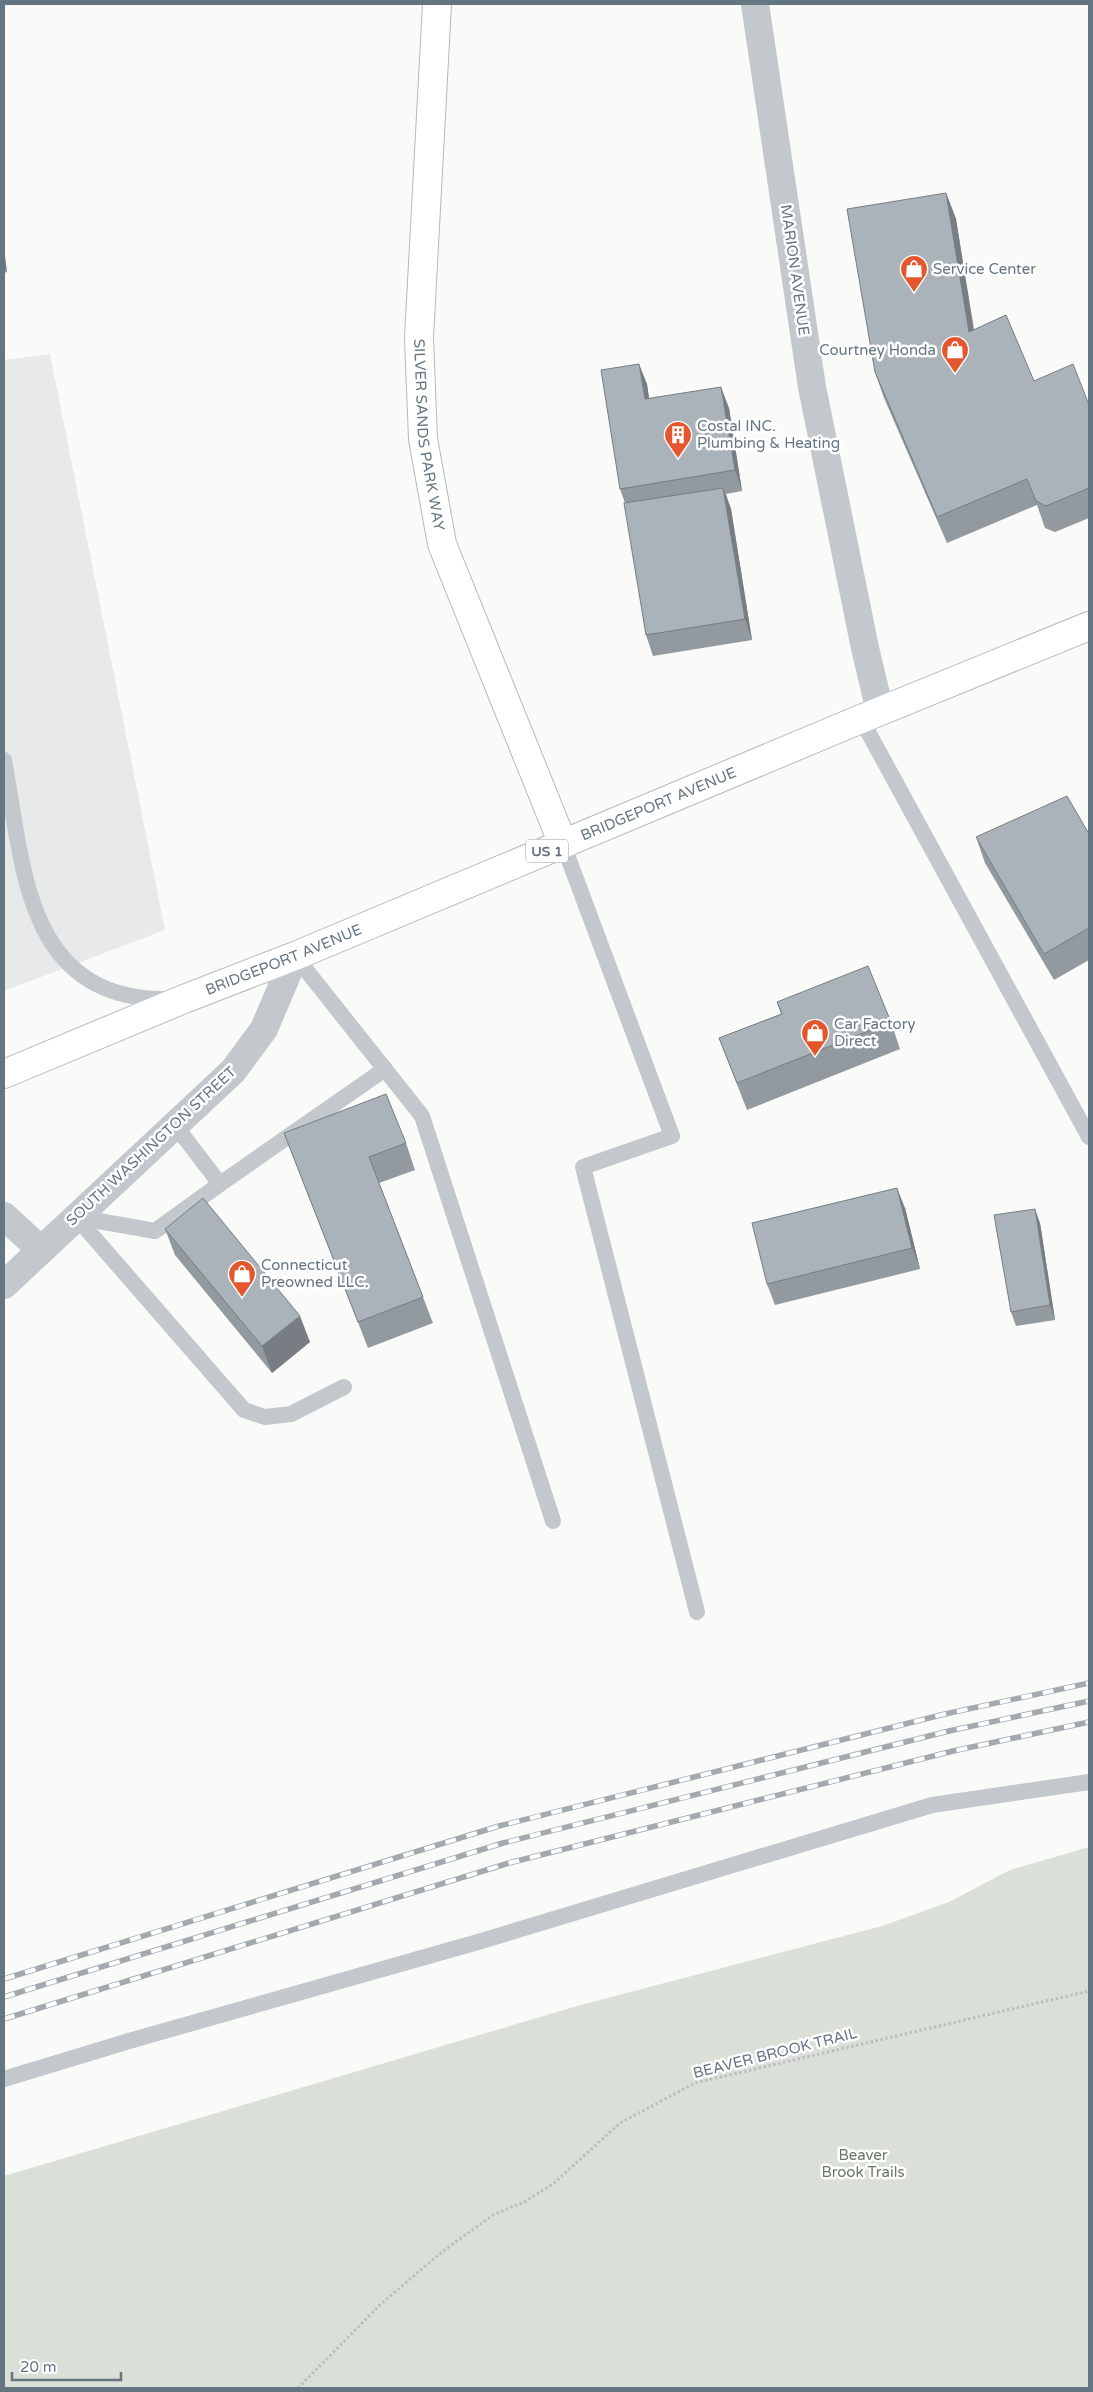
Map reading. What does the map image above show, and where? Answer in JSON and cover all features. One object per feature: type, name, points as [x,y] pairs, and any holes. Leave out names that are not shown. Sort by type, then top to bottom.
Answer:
[{"type":"main road","name":"SILVER SANDS PARK WAY","points":[[437,4],[419,338],[423,439],[442,544],[563,844]]},
{"type":"main road","name":"BRIDGEPORT AVENUE","points":[[4,1074],[184,999],[295,956],[1089,626]]},
{"type":"street","name":"MARION AVENUE","points":[[755,4],[812,387],[864,648],[871,715]]},
{"type":"street","name":"SOUTH WASHINGTON STREET","points":[[4,1285],[233,1071],[264,1029],[295,956]]},
{"type":"street","points":[[4,1216],[41,1250]]},
{"type":"lane","points":[[871,715],[1089,1136]]},
{"type":"lane","points":[[4,760],[32,901],[49,942],[67,964],[89,981],[116,991],[142,997],[184,999]]},
{"type":"lane","points":[[563,844],[672,1136],[583,1166],[697,1612]]},
{"type":"lane","points":[[295,956],[422,1116],[553,1521]]},
{"type":"lane","points":[[76,1217],[155,1231],[385,1070]]},
{"type":"lane","points":[[175,1124],[220,1184]]},
{"type":"lane","points":[[76,1217],[244,1410],[265,1417],[291,1414],[344,1387]]},
{"type":"lane","points":[[4,2079],[129,2041],[487,1940],[932,1805],[1089,1782]]},
{"type":"path","name":"BEAVER BROOK TRAIL","points":[[299,2387],[382,2303],[442,2252],[493,2215],[526,2200],[554,2184],[620,2123],[695,2083],[1089,1991]]},
{"type":"shaded area","points":[[50,354],[165,930],[4,991],[4,360]]},
{"type":"green space","name":"Beaver Brook Trails","points":[[1089,1847],[1089,2388],[4,2388],[4,2176],[577,2006],[882,1926],[949,1902],[1010,1870]]},
{"type":"building","name":"Courtney Honda","points":[[946,193],[969,332],[1006,315],[1034,381],[1073,364],[1089,405],[1089,488],[1046,506],[1036,501],[1027,479],[937,517],[875,372],[847,209]]},
{"type":"building","name":"Costal INC. Plumbing & Heating","points":[[639,364],[645,399],[721,387],[735,470],[620,489],[601,370]]},
{"type":"building","points":[[723,488],[745,619],[646,635],[624,503]]},
{"type":"building","points":[[1067,796],[1089,834],[1089,928],[1044,954],[976,837]]},
{"type":"building","points":[[868,966],[891,1022],[737,1083],[719,1038],[782,1014],[777,1002]]},
{"type":"building","points":[[386,1094],[406,1143],[369,1157],[423,1297],[358,1322],[284,1133]]},
{"type":"building","points":[[897,1188],[912,1248],[767,1284],[752,1223]]},
{"type":"building","name":"Connecticut Preowned LLC.","points":[[203,1198],[300,1316],[262,1346],[165,1229]]},
{"type":"building","points":[[1035,1209],[1050,1305],[1011,1312],[994,1215]]},
{"type":"railway","points":[[4,1979],[499,1826],[945,1714],[1089,1683]]},
{"type":"railway","points":[[4,1997],[503,1843],[949,1731],[1089,1701]]},
{"type":"railway","points":[[4,2019],[509,1863],[953,1751],[1089,1722]]},
{"type":"place","name":"Service Center","points":[[914,293]]},
{"type":"place","name":"Courtney Honda","points":[[955,374]]},
{"type":"place","name":"Costal INC. Plumbing & Heating","points":[[678,459]]},
{"type":"place","name":"Car Factory Direct","points":[[815,1057]]},
{"type":"place","name":"Connecticut Preowned LLC.","points":[[242,1298]]}]
